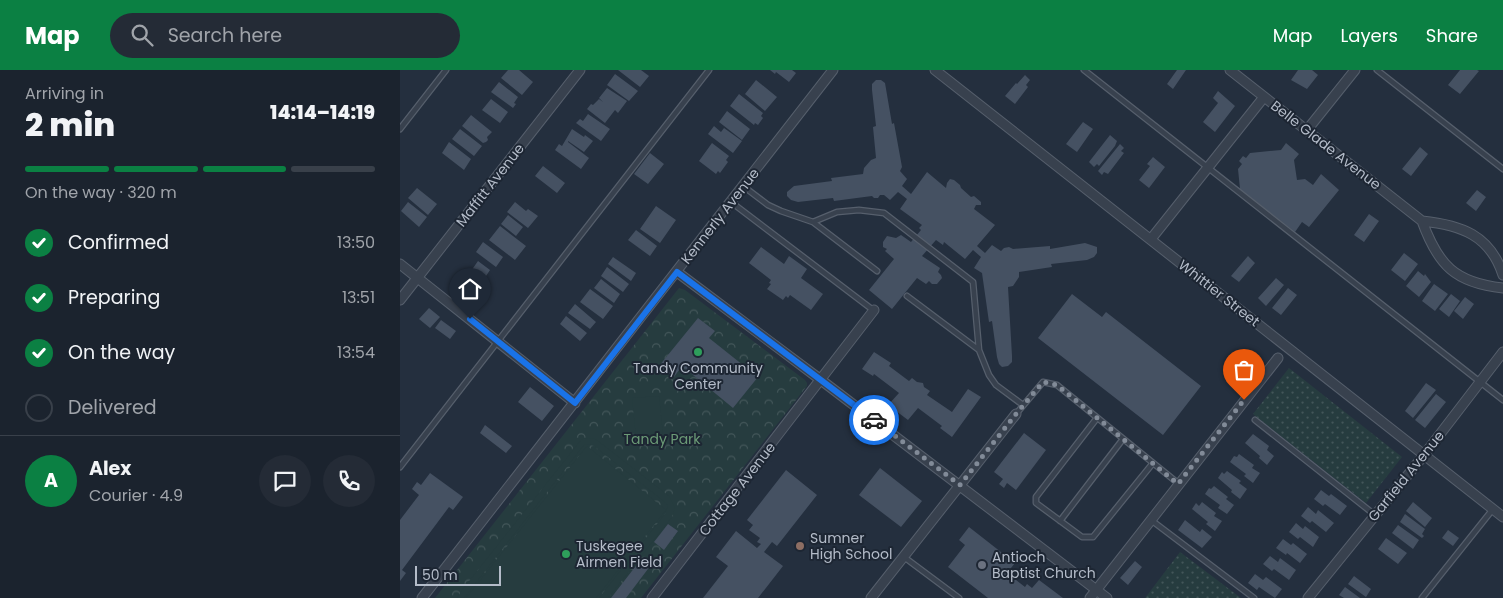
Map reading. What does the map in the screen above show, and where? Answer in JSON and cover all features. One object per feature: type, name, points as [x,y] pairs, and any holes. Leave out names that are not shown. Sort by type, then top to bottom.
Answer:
[{"type":"street","name":"Maffitt Avenue","points":[[400,300],[580,70]]},
{"type":"street","name":"Kennerly Avenue","points":[[422,598],[833,70]]},
{"type":"street","name":"Whittier Street","points":[[934,70],[1503,517]]},
{"type":"street","name":"Belle Glade Avenue","points":[[1230,70],[1422,221]]},
{"type":"street","points":[[1307,130],[1355,70]]},
{"type":"street","points":[[1151,239],[1264,97]]},
{"type":"street","points":[[1503,275],[1490,250],[1478,238],[1465,230],[1446,223],[1422,221],[1430,244],[1452,271],[1466,280],[1486,286],[1503,288]]},
{"type":"street","points":[[400,264],[575,403]]},
{"type":"street","points":[[677,272],[822,380],[1107,598]]},
{"type":"street","name":"Cottage Avenue","points":[[652,598],[822,380],[874,310]]},
{"type":"street","name":"Garfield Avenue","points":[[1308,598],[1424,455],[1503,352]]},
{"type":"street","points":[[1090,598],[1278,358]]},
{"type":"street","points":[[871,598],[1016,414]]},
{"type":"lane","points":[[400,129],[446,70]]},
{"type":"lane","points":[[400,468],[710,70]]},
{"type":"lane","points":[[1084,70],[1503,400]]},
{"type":"lane","points":[[1377,70],[1503,169]]},
{"type":"lane","points":[[743,186],[768,205],[813,222],[877,271]]},
{"type":"lane","points":[[731,202],[874,310]]},
{"type":"lane","points":[[813,222],[837,212],[859,210],[884,214],[973,282],[979,350],[989,375],[996,385],[1023,405]]},
{"type":"lane","points":[[907,296],[979,350]]},
{"type":"lane","points":[[1016,414],[1043,382],[1057,385],[1178,484]]},
{"type":"lane","points":[[1098,418],[1036,497],[1036,503],[1082,537],[1093,537],[1153,463]]},
{"type":"lane","points":[[1255,420],[1375,515]]},
{"type":"lane","points":[[1060,521],[1123,439]]},
{"type":"lane","points":[[1422,598],[1493,509]]},
{"type":"lane","points":[[1151,520],[1254,598]]},
{"type":"lane","points":[[904,557],[959,598]]},
{"type":"green space","name":"Tandy Park","points":[[679,288],[685,290],[805,380],[807,386],[641,598],[435,598]]},
{"type":"green space","points":[[1289,368],[1402,457],[1366,503],[1253,414]]},
{"type":"green space","points":[[659,396],[663,435],[636,438],[632,398]]},
{"type":"green space","points":[[585,438],[598,441],[669,496],[675,508],[672,517],[608,598],[599,598],[665,514],[668,506],[594,446],[587,444],[584,445],[464,598],[457,598],[581,440]]},
{"type":"green space","name":"Tuskegee Airmen Field","points":[[587,446],[666,510],[596,598],[466,598]]},
{"type":"green space","points":[[1180,552],[1241,598],[1145,598]]},
{"type":"building","points":[[508,70],[519,70],[533,82],[522,95],[501,78]]},
{"type":"building","points":[[618,70],[641,70],[649,76],[640,87]]},
{"type":"building","points":[[770,70],[792,70],[796,73],[789,82],[776,72],[775,74]]},
{"type":"building","points":[[1177,70],[1186,70],[1173,89],[1167,84]]},
{"type":"building","points":[[1298,70],[1312,70],[1318,75],[1307,89],[1291,80]]},
{"type":"building","points":[[1460,70],[1479,71],[1460,94],[1448,85]]},
{"type":"building","points":[[615,74],[638,91],[629,101],[607,85]]},
{"type":"building","points":[[1025,75],[1030,80],[1026,85],[1028,87],[1015,104],[1005,96]]},
{"type":"building","points":[[756,80],[777,97],[765,111],[745,94]]},
{"type":"building","points":[[876,80],[881,80],[885,83],[902,167],[900,171],[907,179],[902,186],[911,194],[927,172],[946,188],[950,179],[954,180],[971,197],[974,196],[981,202],[981,205],[976,205],[974,209],[995,225],[977,246],[985,253],[992,245],[1001,251],[1009,247],[1013,249],[1050,246],[1050,249],[1085,243],[1097,247],[1097,253],[1094,257],[1087,260],[1051,264],[1052,267],[1019,272],[1019,277],[1013,286],[1008,287],[1012,362],[1008,366],[1002,367],[999,364],[992,321],[989,322],[982,273],[974,268],[981,257],[973,250],[965,259],[944,242],[943,245],[936,240],[922,256],[940,268],[938,272],[942,278],[937,284],[932,284],[929,281],[926,284],[917,278],[892,309],[869,290],[894,259],[885,251],[887,249],[883,247],[883,242],[887,236],[896,238],[901,235],[911,242],[921,230],[919,228],[922,225],[900,209],[907,199],[898,192],[890,200],[884,195],[880,195],[878,198],[872,196],[834,201],[833,198],[798,202],[791,200],[787,196],[787,192],[794,186],[832,181],[831,178],[863,174],[864,168],[871,160],[876,158],[873,127],[876,126],[872,84]]},
{"type":"building","points":[[499,82],[518,97],[513,108],[491,92]]},
{"type":"building","points":[[607,88],[627,101],[618,113],[615,110],[605,123],[587,109],[599,99],[603,102],[599,98]]},
{"type":"building","points":[[1218,91],[1235,106],[1215,132],[1203,122],[1218,103],[1213,98]]},
{"type":"building","points":[[739,94],[763,113],[761,116],[763,118],[758,125],[755,123],[754,125],[730,106]]},
{"type":"building","points":[[491,99],[508,112],[500,123],[482,110]]},
{"type":"building","points":[[727,111],[750,129],[742,140],[719,122]]},
{"type":"building","points":[[588,114],[610,129],[601,141],[576,123],[580,119],[583,121]]},
{"type":"building","points":[[471,115],[492,132],[487,137],[488,140],[486,142],[483,143],[462,126]]},
{"type":"building","points":[[1083,122],[1093,129],[1077,152],[1066,144]]},
{"type":"building","points":[[714,126],[721,132],[724,128],[742,141],[733,153],[708,134]]},
{"type":"building","points":[[460,129],[482,146],[474,156],[452,139]]},
{"type":"building","points":[[572,129],[593,141],[584,152],[568,141],[589,158],[581,169],[555,150],[559,144],[562,146]]},
{"type":"building","points":[[1110,135],[1117,141],[1115,146],[1099,166],[1097,164],[1094,167],[1089,162]]},
{"type":"building","points":[[449,142],[471,159],[464,170],[442,153]]},
{"type":"building","points":[[712,143],[729,156],[726,160],[728,162],[720,173],[718,171],[716,174],[699,161]]},
{"type":"building","points":[[1286,143],[1299,154],[1294,160],[1297,180],[1305,179],[1313,185],[1321,174],[1339,190],[1309,227],[1302,222],[1295,232],[1240,189],[1238,169],[1242,164],[1239,161],[1243,156],[1246,158],[1250,153],[1281,150]]},
{"type":"building","points":[[1120,144],[1124,148],[1121,151],[1124,153],[1108,174],[1104,172],[1102,175],[1098,171]]},
{"type":"building","points":[[1420,147],[1428,154],[1411,176],[1402,169]]},
{"type":"building","points":[[650,153],[664,164],[648,184],[634,174]]},
{"type":"building","points":[[1153,157],[1165,167],[1149,188],[1139,180],[1150,166],[1147,164]]},
{"type":"building","points":[[543,166],[565,183],[557,193],[535,176]]},
{"type":"building","points":[[417,188],[437,204],[428,215],[408,198]]},
{"type":"building","points":[[1477,190],[1486,197],[1476,211],[1466,203]]},
{"type":"building","points":[[408,202],[427,217],[419,227],[401,211]]},
{"type":"building","points":[[515,202],[526,211],[528,209],[538,216],[528,228],[507,212]]},
{"type":"building","points":[[656,206],[676,220],[660,243],[640,229]]},
{"type":"building","points":[[1369,214],[1379,221],[1364,242],[1354,235]]},
{"type":"building","points":[[508,215],[523,227],[516,236],[501,224]]},
{"type":"building","points":[[500,226],[526,246],[515,260],[489,240]]},
{"type":"building","points":[[636,230],[657,246],[650,256],[628,240]]},
{"type":"building","points":[[483,242],[503,257],[496,267],[476,252]]},
{"type":"building","points":[[761,247],[784,264],[789,256],[807,269],[801,278],[823,294],[811,310],[790,295],[788,298],[786,296],[783,300],[767,289],[771,284],[769,283],[771,280],[749,263]]},
{"type":"building","points":[[1404,253],[1418,264],[1405,281],[1391,270]]},
{"type":"building","points":[[1248,256],[1255,263],[1239,282],[1231,276]]},
{"type":"building","points":[[613,257],[636,273],[631,281],[608,264]]},
{"type":"building","points":[[478,261],[490,270],[484,279],[488,282],[484,287],[480,284],[477,287],[463,276],[468,269],[471,271]]},
{"type":"building","points":[[607,267],[629,284],[623,292],[601,276]]},
{"type":"building","points":[[1418,271],[1424,276],[1425,274],[1431,282],[1419,297],[1406,286]]},
{"type":"building","points":[[1276,278],[1284,285],[1266,306],[1258,298]]},
{"type":"building","points":[[601,279],[620,294],[614,303],[594,288]]},
{"type":"building","points":[[1434,284],[1448,294],[1435,311],[1422,301]]},
{"type":"building","points":[[1288,288],[1297,295],[1281,315],[1272,308]]},
{"type":"building","points":[[590,289],[613,306],[603,319],[580,302]]},
{"type":"building","points":[[1072,294],[1102,317],[1106,312],[1201,386],[1163,435],[1038,338]]},
{"type":"building","points":[[1451,294],[1460,301],[1449,317],[1439,309]]},
{"type":"building","points":[[1465,297],[1474,304],[1463,319],[1454,311]]},
{"type":"building","points":[[575,304],[596,322],[590,329],[568,313]]},
{"type":"building","points":[[429,308],[440,317],[430,328],[419,319]]},
{"type":"building","points":[[566,316],[587,333],[580,341],[560,324]]},
{"type":"building","name":"Tandy Community Center","points":[[698,318],[715,331],[709,338],[758,377],[733,408],[682,366],[674,377],[659,366]]},
{"type":"building","points":[[441,320],[456,331],[450,339],[435,328]]},
{"type":"building","points":[[874,352],[891,363],[889,366],[909,381],[912,378],[917,382],[923,383],[924,387],[930,391],[927,395],[952,412],[968,389],[981,397],[952,437],[940,428],[942,426],[918,408],[908,420],[888,405],[899,393],[874,374],[873,376],[862,369]]},
{"type":"building","points":[[1426,383],[1436,390],[1413,418],[1405,411]]},
{"type":"building","points":[[530,387],[554,406],[542,421],[518,402]]},
{"type":"building","points":[[1436,394],[1446,402],[1425,428],[1415,420]]},
{"type":"building","points":[[485,425],[512,446],[506,453],[480,433]]},
{"type":"building","points":[[1024,433],[1046,450],[1016,490],[1007,483],[1004,488],[999,484],[1003,479],[994,472]]},
{"type":"building","points":[[1253,434],[1269,446],[1267,450],[1274,456],[1267,465],[1245,443]]},
{"type":"building","points":[[1239,454],[1254,465],[1252,468],[1260,473],[1253,483],[1244,476],[1246,474],[1230,462],[1234,456],[1237,457]]},
{"type":"building","points":[[880,468],[922,501],[901,527],[859,495]]},
{"type":"building","points":[[786,470],[817,495],[777,546],[772,542],[764,552],[783,566],[758,598],[703,598],[728,566],[716,557],[736,531],[757,548],[761,544],[757,542],[760,538],[749,530],[753,525],[747,520]]},
{"type":"building","points":[[1227,471],[1241,481],[1239,483],[1247,489],[1240,499],[1218,478],[1222,472],[1224,474]]},
{"type":"building","points":[[430,473],[463,497],[453,510],[449,507],[402,570],[406,573],[400,581],[400,520],[419,495],[412,489],[417,482],[421,485]]},
{"type":"building","points":[[1214,486],[1228,497],[1226,499],[1234,505],[1227,514],[1218,508],[1220,505],[1205,494],[1209,488],[1211,489]]},
{"type":"building","points":[[1321,490],[1329,496],[1331,494],[1347,506],[1340,515],[1325,504],[1323,506],[1314,499]]},
{"type":"building","points":[[1202,502],[1216,513],[1214,516],[1222,521],[1215,531],[1206,524],[1208,522],[1192,509],[1196,503],[1199,506]]},
{"type":"building","points":[[1413,502],[1432,518],[1425,527],[1406,511]]},
{"type":"building","points":[[1308,507],[1316,514],[1318,510],[1334,523],[1326,532],[1312,521],[1310,523],[1301,516]]},
{"type":"building","points":[[1405,514],[1425,529],[1422,538],[1400,522]]},
{"type":"building","points":[[1185,520],[1200,532],[1202,529],[1212,537],[1202,548],[1178,530]]},
{"type":"building","points":[[1296,523],[1303,529],[1305,526],[1319,537],[1313,547],[1300,537],[1298,539],[1289,532]]},
{"type":"building","points":[[668,524],[678,531],[664,550],[654,542]]},
{"type":"building","points":[[1398,525],[1419,540],[1413,549],[1392,533]]},
{"type":"building","name":"Antioch Baptist Church","points":[[969,527],[1015,563],[1011,568],[1015,571],[1011,576],[1025,587],[1027,584],[1032,588],[1039,580],[1063,598],[988,598],[948,567],[965,545],[959,540]]},
{"type":"building","points":[[1448,530],[1459,538],[1453,546],[1442,538]]},
{"type":"building","points":[[1386,538],[1407,553],[1398,564],[1378,549]]},
{"type":"building","points":[[1283,539],[1291,545],[1293,543],[1307,554],[1300,563],[1287,553],[1286,555],[1276,548]]},
{"type":"building","points":[[1270,556],[1278,562],[1280,558],[1296,570],[1289,580],[1274,569],[1272,571],[1263,564]]},
{"type":"building","points":[[642,558],[651,565],[626,598],[611,598]]},
{"type":"building","points":[[1135,561],[1142,567],[1128,585],[1120,578]]},
{"type":"building","points":[[1255,574],[1263,580],[1266,577],[1282,589],[1275,598],[1259,587],[1257,590],[1248,583]]},
{"type":"building","points":[[1354,576],[1371,589],[1366,597],[1348,584]]},
{"type":"building","points":[[1345,587],[1360,598],[1344,598],[1339,595]]},
{"type":"way so far","points":[[874,420],[960,485],[1043,382],[1057,385],[1178,484],[1244,400]]},
{"type":"place","name":"Tandy Community Center","points":[[698,352]]},
{"type":"place","name":"Sumner High School","points":[[800,546]]},
{"type":"place","name":"Tuskegee Airmen Field","points":[[566,554]]},
{"type":"place","name":"Antioch Baptist Church","points":[[982,565]]},
{"type":"route","points":[[470,319],[575,403],[677,272],[874,420]]}]
